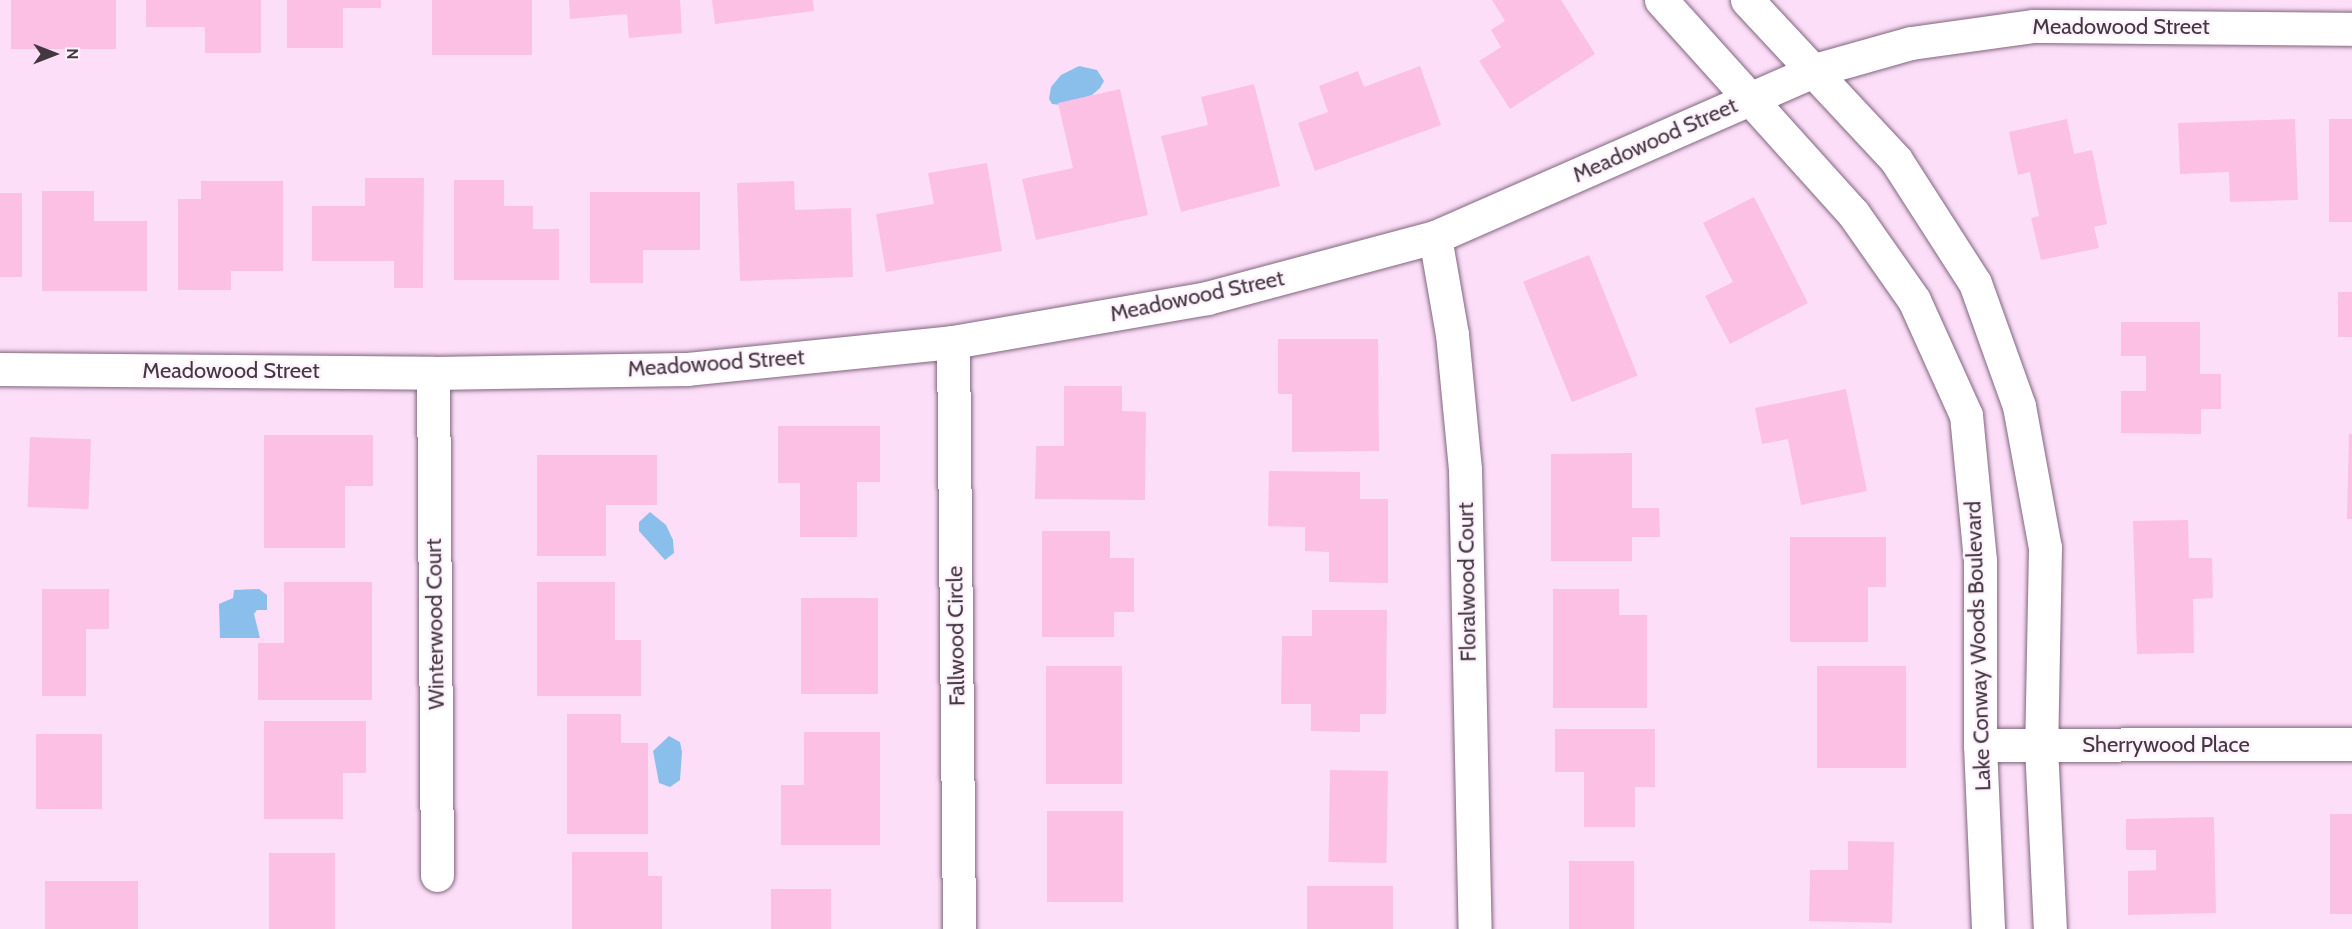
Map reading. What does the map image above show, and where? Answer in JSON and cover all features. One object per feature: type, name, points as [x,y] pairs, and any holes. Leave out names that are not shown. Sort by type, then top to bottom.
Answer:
[{"type":"street","name":"Lake Conway Woods Boulevard","points":[[1661,0],[1752,98],[1853,213],[1914,300],[1966,415],[1980,560],[1980,744],[1988,929]]},
{"type":"street","points":[[1747,0],[1815,70],[1896,160],[1975,283],[2019,406],[2045,547],[2041,747],[2050,929]]},
{"type":"street","name":"Meadowood Street","points":[[0,369],[433,373],[687,369],[953,342],[1207,298],[1435,237],[1815,70],[1911,43],[2034,26],[2352,29]]},
{"type":"street","name":"Floralwood Court","points":[[1435,237],[1452,334],[1465,470],[1475,929]]},
{"type":"street","name":"Fallwood Circle","points":[[953,342],[959,929]]},
{"type":"street","name":"Winterwood Court","points":[[433,373],[437,875]]},
{"type":"street","name":"Sherrywood Place","points":[[1980,744],[2041,747],[2352,744]]},
{"type":"water","points":[[1079,66],[1097,70],[1104,81],[1100,88],[1092,95],[1062,105],[1052,104],[1049,99],[1051,87],[1061,75]]},
{"type":"water","points":[[650,512],[666,525],[673,540],[674,553],[665,560],[639,531],[639,522]]},
{"type":"water","points":[[259,589],[267,595],[267,610],[257,610],[254,614],[260,638],[220,638],[219,604],[233,598],[234,590]]},
{"type":"water","points":[[669,736],[680,742],[682,752],[680,780],[670,787],[659,783],[653,751]]},
{"type":"building","points":[[11,0],[116,0],[116,49],[11,49]]},
{"type":"building","points":[[146,0],[261,0],[261,53],[205,53],[205,27],[146,27]]},
{"type":"building","points":[[287,0],[381,0],[381,8],[343,8],[343,48],[287,48]]},
{"type":"building","points":[[432,0],[532,0],[532,55],[432,55]]},
{"type":"building","points":[[569,0],[680,0],[682,33],[629,38],[627,14],[570,19]]},
{"type":"building","points":[[712,0],[813,0],[814,11],[715,24]]},
{"type":"building","points":[[1492,0],[1561,0],[1595,54],[1510,109],[1479,61],[1501,47],[1491,30],[1505,21]]},
{"type":"building","points":[[1420,66],[1441,125],[1315,171],[1298,123],[1328,112],[1319,86],[1358,71],[1364,87]]},
{"type":"building","points":[[1254,84],[1280,186],[1181,212],[1161,136],[1208,125],[1201,97]]},
{"type":"building","points":[[1120,89],[1148,215],[1036,240],[1022,179],[1073,168],[1058,103]]},
{"type":"building","points":[[2067,119],[2074,154],[2092,150],[2107,224],[2094,227],[2099,248],[2041,260],[2031,218],[2039,216],[2030,172],[2018,175],[2009,132]]},
{"type":"building","points":[[2295,119],[2298,200],[2230,202],[2229,172],[2180,174],[2178,123]]},
{"type":"building","points":[[2329,119],[2352,119],[2352,222],[2329,222]]},
{"type":"building","points":[[987,163],[1002,251],[886,272],[876,214],[934,204],[928,173]]},
{"type":"building","points":[[365,178],[424,178],[423,288],[394,288],[394,261],[312,261],[312,206],[365,206]]},
{"type":"building","points":[[454,180],[504,180],[504,206],[533,206],[533,229],[559,229],[559,280],[454,280]]},
{"type":"building","points":[[201,181],[283,181],[283,271],[231,271],[231,290],[178,290],[178,199],[201,199]]},
{"type":"building","points":[[794,181],[795,210],[851,208],[853,277],[740,281],[737,183]]},
{"type":"building","points":[[42,191],[94,191],[94,221],[147,221],[147,291],[42,291]]},
{"type":"building","points":[[590,192],[700,192],[700,250],[643,250],[643,283],[590,283]]},
{"type":"building","points":[[0,193],[22,193],[22,277],[0,277]]},
{"type":"building","points":[[1754,197],[1808,303],[1730,344],[1705,296],[1733,282],[1703,223]]},
{"type":"building","points":[[1589,255],[1638,376],[1572,402],[1523,282]]},
{"type":"building","points":[[2338,292],[2352,292],[2352,337],[2338,337]]},
{"type":"building","points":[[2121,322],[2200,322],[2200,374],[2221,374],[2221,409],[2201,409],[2201,434],[2121,433],[2121,391],[2146,391],[2146,356],[2121,356]]},
{"type":"building","points":[[1278,339],[1378,339],[1379,451],[1292,452],[1292,394],[1278,394]]},
{"type":"building","points":[[1064,386],[1122,386],[1122,411],[1146,412],[1145,500],[1035,499],[1036,446],[1064,446]]},
{"type":"building","points":[[1846,389],[1867,491],[1801,505],[1788,439],[1762,444],[1755,408]]},
{"type":"building","points":[[778,426],[880,426],[880,482],[857,482],[857,537],[800,537],[800,483],[778,483]]},
{"type":"building","points":[[2349,434],[2352,434],[2352,519],[2347,519]]},
{"type":"building","points":[[264,435],[373,435],[373,486],[345,486],[345,548],[264,548]]},
{"type":"building","points":[[30,437],[91,439],[89,509],[28,507]]},
{"type":"building","points":[[1632,453],[1632,508],[1659,508],[1660,537],[1632,537],[1632,561],[1551,561],[1551,454]]},
{"type":"building","points":[[537,455],[657,455],[657,505],[606,505],[606,556],[537,556]]},
{"type":"building","points":[[1269,471],[1360,472],[1360,499],[1388,499],[1388,583],[1329,582],[1329,552],[1305,551],[1305,527],[1268,526]]},
{"type":"building","points":[[2188,520],[2189,558],[2212,558],[2213,598],[2193,599],[2194,653],[2137,654],[2133,521]]},
{"type":"building","points":[[1042,531],[1110,531],[1110,558],[1134,558],[1134,612],[1114,612],[1114,637],[1042,637]]},
{"type":"building","points":[[1790,537],[1886,537],[1886,587],[1868,587],[1868,642],[1790,642]]},
{"type":"building","points":[[284,582],[372,582],[372,700],[258,700],[258,643],[284,643]]},
{"type":"building","points":[[537,582],[615,582],[615,640],[641,640],[641,696],[537,696]]},
{"type":"building","points":[[42,589],[109,589],[109,629],[86,629],[86,696],[42,696]]},
{"type":"building","points":[[1553,589],[1619,589],[1619,615],[1647,615],[1647,708],[1553,708]]},
{"type":"building","points":[[801,598],[878,598],[878,694],[801,694]]},
{"type":"building","points":[[1312,610],[1387,610],[1386,714],[1360,714],[1360,732],[1311,731],[1311,704],[1281,704],[1282,636],[1312,636]]},
{"type":"building","points":[[1046,666],[1122,666],[1122,784],[1046,784]]},
{"type":"building","points":[[1817,666],[1906,666],[1906,768],[1817,768]]},
{"type":"building","points":[[567,714],[621,714],[621,743],[648,743],[648,834],[567,834]]},
{"type":"building","points":[[264,721],[366,721],[366,773],[343,773],[343,819],[264,819]]},
{"type":"building","points":[[1555,729],[1655,729],[1655,787],[1635,787],[1635,827],[1584,827],[1584,772],[1555,772]]},
{"type":"building","points":[[804,732],[880,732],[880,845],[781,845],[781,785],[804,785]]},
{"type":"building","points":[[36,734],[102,734],[102,809],[36,809]]},
{"type":"building","points":[[1330,770],[1388,771],[1386,863],[1328,862]]},
{"type":"building","points":[[1047,811],[1123,811],[1123,902],[1047,902]]},
{"type":"building","points":[[2330,814],[2352,814],[2352,914],[2330,914]]},
{"type":"building","points":[[2214,817],[2216,913],[2128,915],[2128,871],[2156,870],[2156,850],[2126,850],[2126,819]]},
{"type":"building","points":[[1848,841],[1894,842],[1892,923],[1809,921],[1810,870],[1848,870]]},
{"type":"building","points":[[572,852],[648,852],[648,876],[662,876],[662,929],[572,929]]},
{"type":"building","points":[[269,853],[335,853],[335,929],[269,929]]},
{"type":"building","points":[[1569,861],[1634,861],[1634,929],[1569,929]]},
{"type":"building","points":[[45,881],[138,881],[138,929],[45,929]]},
{"type":"building","points":[[1307,886],[1393,886],[1393,929],[1307,929]]},
{"type":"building","points":[[771,889],[831,889],[831,929],[771,929]]}]
